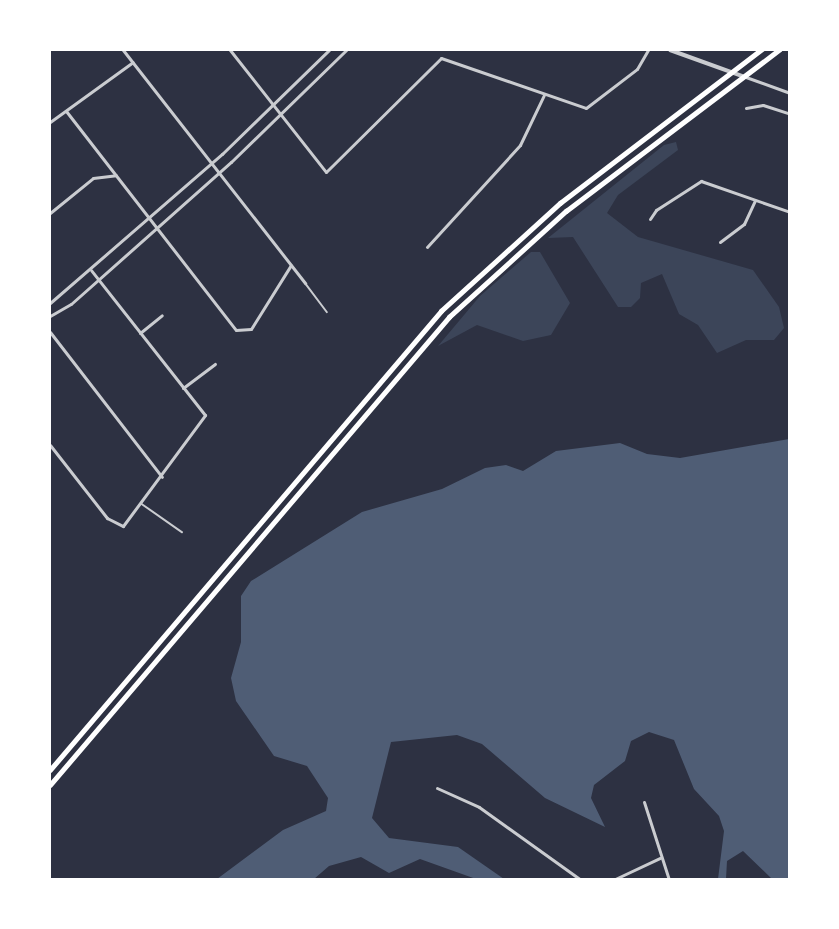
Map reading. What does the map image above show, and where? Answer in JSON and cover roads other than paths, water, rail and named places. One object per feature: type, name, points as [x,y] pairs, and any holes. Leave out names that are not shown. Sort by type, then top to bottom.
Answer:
[{"type":"main road","points":[[50,770],[441,311],[552,209],[761,50]]},
{"type":"main road","points":[[50,785],[449,317],[566,210],[778,50]]},
{"type":"street","points":[[123,50],[305,283]]},
{"type":"street","points":[[230,50],[326,172],[441,58],[586,108],[629,76],[648,50]]},
{"type":"street","points":[[50,303],[212,164],[329,50]]},
{"type":"street","points":[[50,316],[99,280],[219,173],[346,50]]},
{"type":"street","points":[[670,50],[789,93]]},
{"type":"street","points":[[50,122],[133,62]]},
{"type":"street","points":[[427,247],[520,145],[544,95]]},
{"type":"street","points":[[746,108],[763,105],[789,114]]},
{"type":"street","points":[[66,111],[156,229],[239,332],[255,325],[291,265]]},
{"type":"street","points":[[50,213],[93,178],[117,175]]},
{"type":"street","points":[[650,219],[696,181],[789,212]]},
{"type":"street","points":[[720,242],[744,224],[755,200]]},
{"type":"street","points":[[50,446],[111,523],[128,524],[205,415],[91,270]]},
{"type":"street","points":[[141,333],[162,315]]},
{"type":"street","points":[[50,332],[162,477]]},
{"type":"street","points":[[183,388],[215,364]]},
{"type":"street","points":[[437,788],[486,811],[581,879]]},
{"type":"street","points":[[644,802],[669,879]]},
{"type":"street","points":[[613,879],[661,858]]},
{"type":"lane","points":[[305,283],[327,312]]},
{"type":"lane","points":[[142,504],[182,532]]}]
